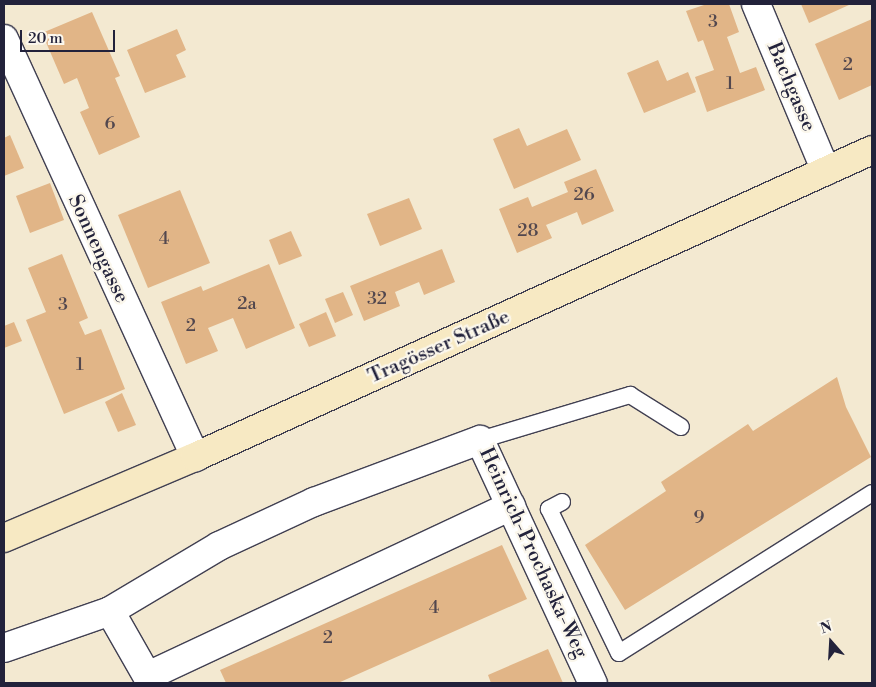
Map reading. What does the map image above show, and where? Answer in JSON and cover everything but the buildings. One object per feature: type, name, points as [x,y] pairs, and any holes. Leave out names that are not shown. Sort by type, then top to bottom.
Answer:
[{"type":"main road","name":"Tragösser Straße","points":[[4,538],[196,457],[872,150]]},
{"type":"street","name":"Bachgasse","points":[[756,4],[826,171]]},
{"type":"street","name":"Sonnengasse","points":[[4,39],[196,457]]},
{"type":"street","name":"Heinrich-Prochaska-Weg","points":[[4,648],[110,611],[219,546],[296,510],[376,476],[480,440],[593,683]]},
{"type":"street","points":[[110,611],[149,680],[511,506]]},
{"type":"lane","points":[[480,440],[630,395],[681,427]]},
{"type":"lane","points":[[562,502],[549,510],[619,653],[872,492]]}]
